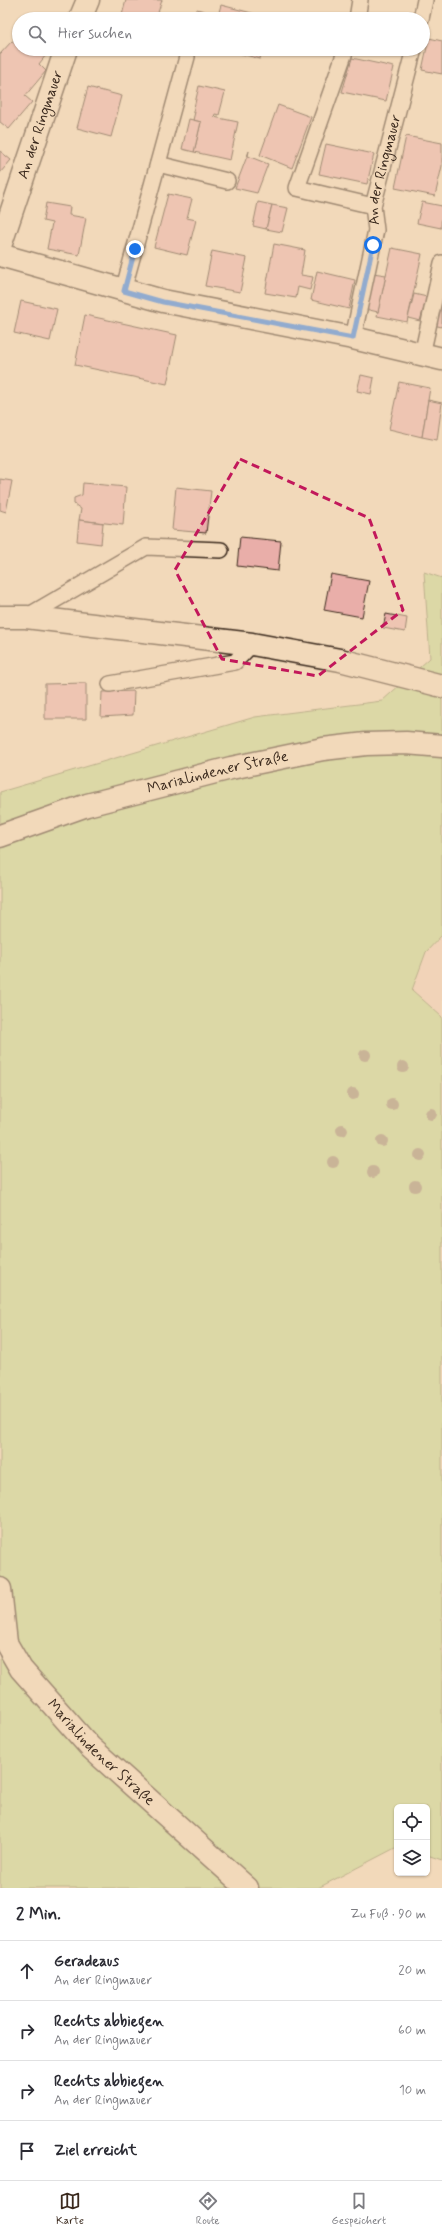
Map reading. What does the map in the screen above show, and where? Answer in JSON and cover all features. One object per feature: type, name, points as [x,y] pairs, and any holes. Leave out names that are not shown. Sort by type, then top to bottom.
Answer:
[{"type":"street","points":[[83,12],[88,0]]},
{"type":"street","name":"An der Ringmauer","points":[[0,246],[64,56]]},
{"type":"street","points":[[0,255],[163,302],[353,338],[432,357]]},
{"type":"street","points":[[0,617],[26,617],[252,644],[340,660],[442,686]]},
{"type":"street","name":"Marialindener Straße","points":[[0,836],[87,805],[231,768],[323,749],[374,743],[406,743],[442,746]]},
{"type":"street","name":"Marialindener Straße","points":[[0,1589],[6,1643],[21,1669],[90,1747],[247,1888]]},
{"type":"lane","points":[[358,12],[360,0]]},
{"type":"lane","points":[[422,12],[425,0]]},
{"type":"lane","points":[[344,56],[297,188],[373,206]]},
{"type":"lane","name":"An der Ringmauer","points":[[353,338],[376,230],[373,206],[412,56]]},
{"type":"lane","points":[[124,291],[187,57]]},
{"type":"lane","points":[[158,164],[227,181]]},
{"type":"lane","points":[[432,357],[442,263]]},
{"type":"lane","points":[[26,617],[146,547],[221,550]]},
{"type":"lane","points":[[110,684],[234,662],[252,644]]},
{"type":"highlighted area","points":[[240,459],[369,518],[403,610],[318,676],[222,659],[175,570]]},
{"type":"shaded area","points":[[442,935],[442,1017],[412,990],[426,952]]},
{"type":"green space","points":[[424,572],[442,578],[442,935],[426,952],[412,990],[442,1017],[442,1860],[430,1856],[430,1804],[394,1804],[394,1849],[318,1888],[0,1888],[0,792],[255,717],[382,701],[430,658]]},
{"type":"building","points":[[126,0],[162,0],[158,12],[123,12]]},
{"type":"building","points":[[221,5],[248,12],[219,12]]},
{"type":"building","points":[[197,9],[208,12],[196,12]]},
{"type":"building","points":[[430,38],[442,41],[442,74],[422,70],[425,56],[430,56]]},
{"type":"building","points":[[12,41],[12,56],[45,56],[39,64],[46,71],[25,96],[32,102],[9,129],[0,122],[0,54]]},
{"type":"building","points":[[249,56],[261,56],[260,59]]},
{"type":"building","points":[[352,58],[394,67],[386,101],[342,92]]},
{"type":"building","points":[[199,86],[225,92],[219,115],[215,114],[214,117],[238,122],[230,160],[194,152],[201,122],[193,120],[195,112],[193,112]]},
{"type":"building","points":[[88,87],[122,96],[111,137],[77,128]]},
{"type":"building","points":[[278,105],[311,117],[292,168],[260,155]]},
{"type":"building","points":[[189,119],[201,122],[194,152],[182,149]]},
{"type":"building","points":[[406,136],[442,143],[442,166],[435,196],[395,188]]},
{"type":"building","points":[[326,144],[374,154],[367,184],[319,174]]},
{"type":"building","points":[[0,151],[11,160],[0,173]]},
{"type":"building","points":[[249,151],[248,156],[268,164],[257,193],[235,188]]},
{"type":"building","points":[[168,194],[192,199],[187,218],[196,220],[187,255],[154,247]]},
{"type":"building","points":[[258,202],[272,205],[266,229],[253,226]]},
{"type":"building","points":[[422,202],[442,206],[441,228],[417,223]]},
{"type":"building","points":[[46,203],[70,207],[69,215],[86,218],[79,255],[47,249],[52,223],[43,221]]},
{"type":"building","points":[[272,205],[288,208],[282,232],[266,229]]},
{"type":"building","points":[[274,244],[305,250],[301,275],[313,277],[310,290],[298,287],[296,298],[265,293]]},
{"type":"building","points":[[392,248],[422,254],[407,322],[377,316]]},
{"type":"building","points":[[212,251],[247,258],[240,292],[205,286]]},
{"type":"building","points":[[317,271],[355,280],[349,309],[311,300]]},
{"type":"building","points":[[373,273],[386,275],[378,312],[365,309]]},
{"type":"building","points":[[442,278],[442,327],[433,325]]},
{"type":"building","points":[[414,294],[427,297],[420,321],[408,318]]},
{"type":"building","points":[[21,301],[57,309],[50,341],[14,333]]},
{"type":"building","points":[[85,315],[177,335],[167,384],[75,365]]},
{"type":"building","points":[[361,375],[374,378],[371,394],[357,391]]},
{"type":"building","points":[[399,382],[430,388],[422,437],[389,429]]},
{"type":"building","points":[[428,400],[442,403],[437,440],[422,437]]},
{"type":"building","points":[[0,479],[12,481],[6,512],[0,510]]},
{"type":"building","points":[[83,483],[126,487],[123,525],[79,520],[81,509],[74,504],[74,498],[82,495]]},
{"type":"building","points":[[176,487],[211,491],[206,533],[172,530]]},
{"type":"building","points":[[79,520],[103,523],[101,544],[77,541]]},
{"type":"building","points":[[240,537],[281,541],[278,571],[237,566]]},
{"type":"building","points":[[331,574],[369,581],[362,617],[324,610]]},
{"type":"building","points":[[386,614],[407,618],[405,632],[383,628]]},
{"type":"building","points":[[86,683],[86,719],[45,719],[45,684]]},
{"type":"building","points":[[134,691],[133,715],[101,717],[102,692]]},
{"type":"route","points":[[135,249],[124,291],[163,302],[353,338],[373,245]]}]
